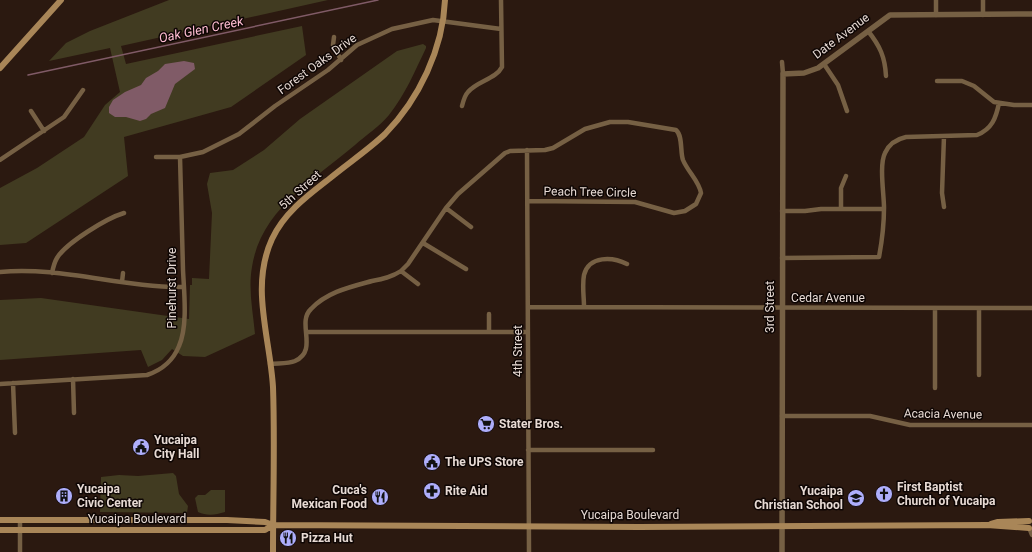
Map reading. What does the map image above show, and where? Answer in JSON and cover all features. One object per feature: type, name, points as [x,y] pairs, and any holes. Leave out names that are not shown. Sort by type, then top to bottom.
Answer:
[{"type":"main road","points":[[0,68],[61,0]]},
{"type":"main road","name":"5th Street","points":[[273,552],[273,399],[261,282],[264,264],[272,239],[286,217],[299,202],[384,134],[415,96],[433,58],[443,21],[445,0]]},
{"type":"main road","points":[[1031,519],[1031,531]]},
{"type":"main road","name":"Yucaipa Boulevard","points":[[987,525],[998,522],[1031,519]]},
{"type":"main road","name":"Yucaipa Boulevard","points":[[0,520],[227,520],[265,522],[273,525],[987,525],[1031,531]]},
{"type":"main road","name":"Yucaipa Boulevard","points":[[0,530],[265,530],[273,525]]},
{"type":"street","points":[[462,106],[467,92],[476,84],[499,72],[502,68],[501,0]]},
{"type":"street","points":[[936,0],[936,15]]},
{"type":"street","points":[[983,0],[983,15]]},
{"type":"street","name":"Date Avenue","points":[[783,74],[804,73],[824,64],[890,15],[1032,14]]},
{"type":"street","name":"Forest Oaks Drive","points":[[156,157],[180,157],[203,152],[239,134],[341,60],[357,45],[392,29],[426,21],[443,21],[501,29]]},
{"type":"street","points":[[868,30],[885,58],[886,76]]},
{"type":"street","points":[[334,37],[333,45],[341,60]]},
{"type":"street","name":"3rd Street","points":[[782,62],[782,552]]},
{"type":"street","points":[[824,64],[838,85],[847,111]]},
{"type":"street","points":[[936,81],[965,82],[974,86],[989,99],[999,103],[1032,105]]},
{"type":"street","points":[[0,160],[44,131],[69,112],[83,90]]},
{"type":"street","points":[[782,258],[879,257],[884,209],[883,164],[884,154],[890,146],[897,139],[906,136],[971,137],[981,134],[993,123],[999,103]]},
{"type":"street","points":[[30,111],[44,131]]},
{"type":"street","name":"Peach Tree Circle","points":[[527,150],[553,148],[585,129],[610,122],[628,122],[673,129],[679,132],[684,160],[701,193],[696,204],[685,211],[674,213],[635,202],[529,202]]},
{"type":"street","points":[[944,136],[942,193],[944,207]]},
{"type":"street","points":[[270,364],[289,362],[299,358],[306,348],[306,314],[312,307],[339,290],[392,276],[401,271],[408,264],[446,208],[458,194],[505,153],[527,150]]},
{"type":"street","name":"4th Street","points":[[527,150],[529,202],[529,552]]},
{"type":"street","name":"Pinehurst Drive","points":[[0,384],[146,375],[157,372],[167,365],[180,345],[183,327],[184,287],[180,157]]},
{"type":"street","points":[[841,209],[841,188],[846,176]]},
{"type":"street","points":[[446,208],[471,227]]},
{"type":"street","points":[[782,211],[884,209]]},
{"type":"street","points":[[52,273],[57,258],[66,247],[111,217],[124,213]]},
{"type":"street","points":[[423,243],[466,269]]},
{"type":"street","points":[[584,307],[584,275],[590,264],[597,260],[609,259],[619,260],[627,264]]},
{"type":"street","points":[[0,272],[33,271],[160,287],[184,287]]},
{"type":"street","points":[[401,271],[418,284]]},
{"type":"street","points":[[122,282],[123,273]]},
{"type":"street","name":"Cedar Avenue","points":[[528,307],[1032,308]]},
{"type":"street","points":[[935,308],[935,388]]},
{"type":"street","points":[[979,308],[979,375]]},
{"type":"street","points":[[489,314],[489,332]]},
{"type":"street","points":[[306,332],[528,332]]},
{"type":"street","points":[[73,379],[74,413]]},
{"type":"street","points":[[13,383],[15,433]]},
{"type":"street","name":"Acacia Avenue","points":[[782,416],[870,416],[910,425],[1032,425]]},
{"type":"street","points":[[528,450],[653,450]]},
{"type":"street","points":[[20,520],[20,552]]},
{"type":"shaded area","points":[[169,0],[328,0],[121,46],[126,64],[302,26],[306,55],[231,107],[124,137],[128,176],[26,243],[0,245],[0,188],[37,168],[84,137],[105,105],[120,92],[110,48],[49,61],[66,43],[90,31]]},
{"type":"shaded area","points":[[423,44],[426,48],[414,74],[389,115],[377,127],[292,197],[266,228],[257,247],[250,284],[255,334],[205,357],[183,356],[172,349],[162,360],[148,367],[141,350],[0,360],[0,300],[41,298],[189,319],[190,285],[192,285],[192,278],[209,279],[212,213],[207,184],[210,173],[233,170],[264,150],[300,119],[397,51]]},
{"type":"shaded area","points":[[184,61],[194,63],[195,69],[175,84],[165,108],[140,121],[126,117],[115,117],[109,113],[109,107],[113,100],[125,92],[141,85],[146,78],[158,71],[165,64]]},
{"type":"shaded area","points":[[173,473],[176,476],[179,494],[188,506],[187,513],[100,512],[101,477]]},
{"type":"shaded area","points":[[211,490],[225,490],[225,512],[211,515],[198,512],[195,498],[198,495],[205,495]]},
{"type":"waterway","name":"Oak Glen Creek","points":[[28,75],[378,0]]},
{"type":"place","name":"Stater Bros.","points":[[486,424]]},
{"type":"place","name":"Yucaipa City Hall","points":[[141,447]]},
{"type":"place","name":"The UPS Store","points":[[432,462]]},
{"type":"place","name":"Rite Aid","points":[[432,491]]},
{"type":"place","name":"First Baptist Church of Yucaipa","points":[[884,494]]},
{"type":"place","name":"Yucaipa Civic Center","points":[[64,496]]},
{"type":"place","name":"Cuca's Mexican Food","points":[[380,497]]},
{"type":"place","name":"Yucaipa Christian School","points":[[856,498]]},
{"type":"place","name":"Pizza Hut","points":[[288,538]]}]
